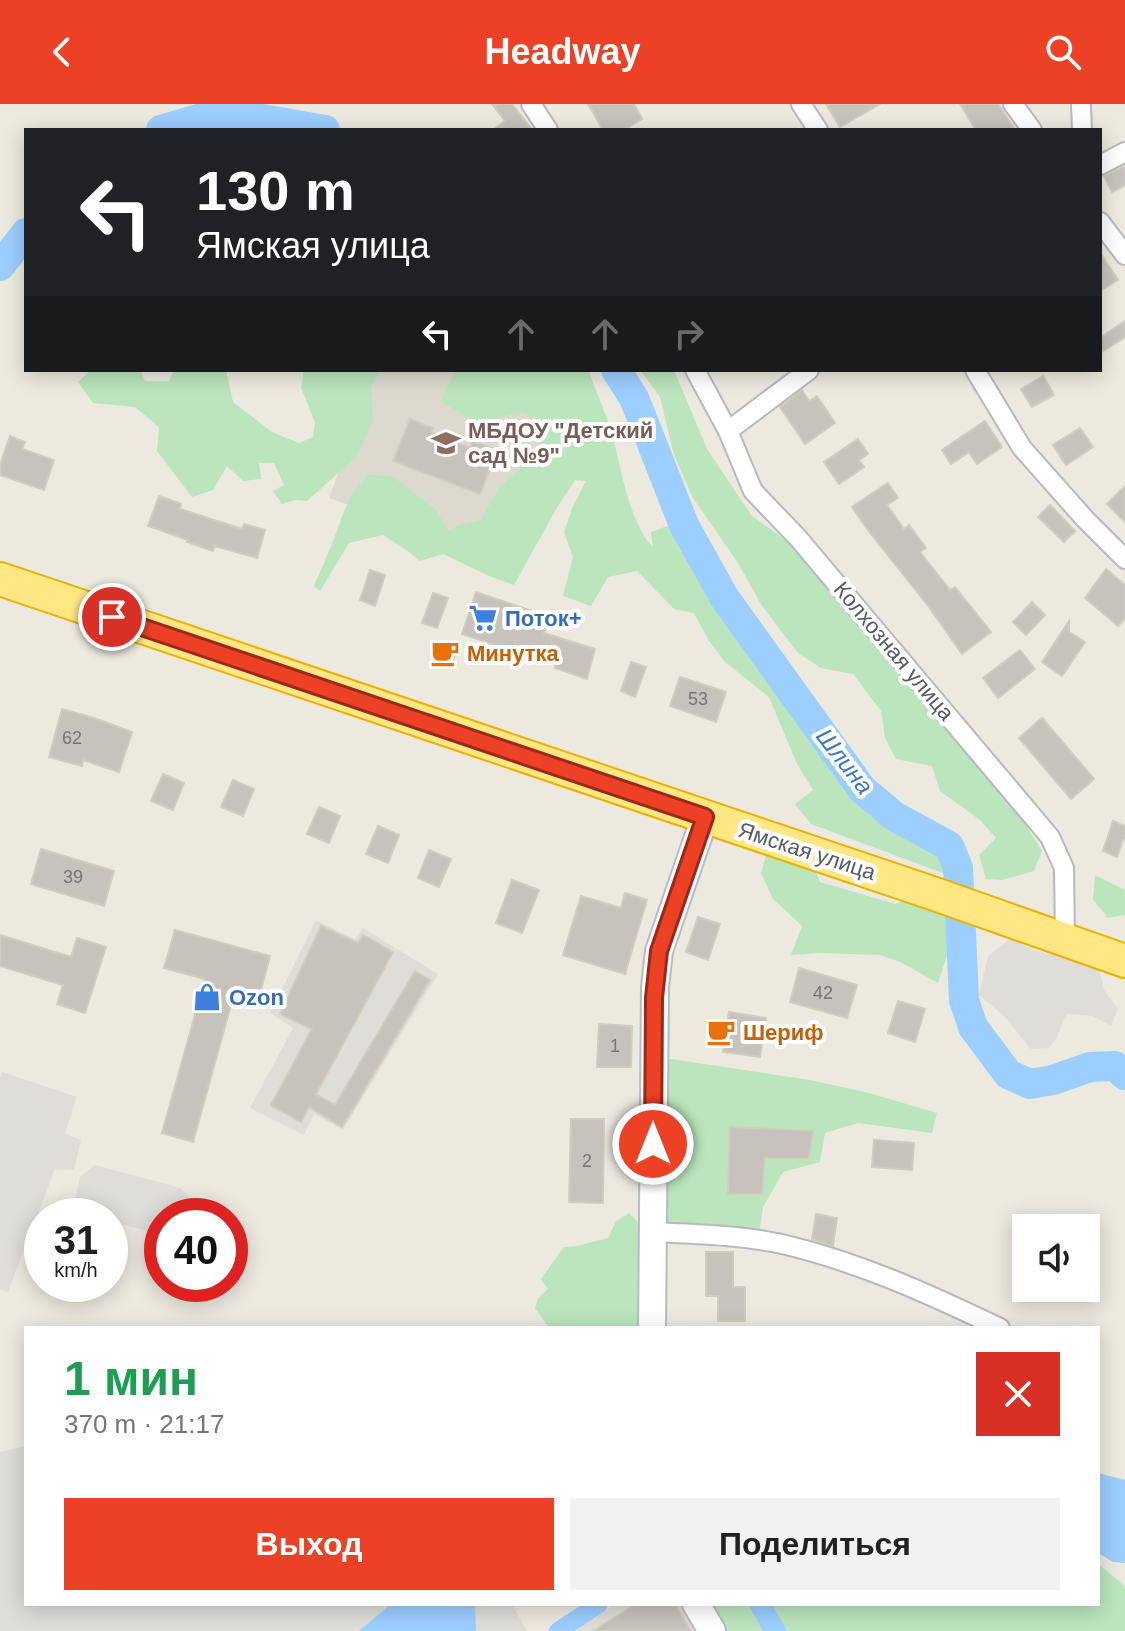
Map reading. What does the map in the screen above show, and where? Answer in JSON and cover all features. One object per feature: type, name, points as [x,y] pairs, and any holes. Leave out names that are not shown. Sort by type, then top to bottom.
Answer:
[{"type":"highway","name":"Ямская улица","points":[[0,579],[1065,940]]},
{"type":"highway","points":[[1065,940],[1125,961]]},
{"type":"street","points":[[531,104],[547,128]]},
{"type":"street","points":[[801,104],[817,128]]},
{"type":"street","points":[[1013,104],[1031,128]]},
{"type":"street","points":[[1081,104],[1082,128]]},
{"type":"street","points":[[1102,164],[1125,152]]},
{"type":"street","points":[[1102,225],[1125,255]]},
{"type":"street","name":"Колхозная улица","points":[[696,372],[728,431],[753,491],[798,538],[1050,837],[1064,868],[1065,940]]},
{"type":"street","points":[[728,431],[806,372]]},
{"type":"street","points":[[976,372],[1022,448],[1125,559]]},
{"type":"street","points":[[652,1326],[654,998],[659,951],[705,817]]},
{"type":"street","points":[[653,1232],[780,1244],[840,1260],[899,1281],[996,1326]]},
{"type":"street","points":[[697,1606],[712,1631]]},
{"type":"shaded area","name":"МБДОУ \"Детский сад №9\"","points":[[376,372],[518,372],[562,388],[499,560],[329,498]]},
{"type":"shaded area","points":[[316,920],[355,939],[363,928],[438,974],[343,1130],[314,1114],[304,1135],[250,1108],[293,1028],[270,1013]]},
{"type":"shaded area","points":[[1010,939],[1033,950],[1098,964],[1104,990],[1118,1009],[1111,1026],[1093,1016],[1066,1014],[1057,1038],[1049,1048],[1031,1049],[1004,1016],[979,995],[988,956]]},
{"type":"shaded area","points":[[2,1072],[77,1097],[65,1133],[81,1140],[74,1170],[55,1169],[44,1198],[24,1198],[24,1250],[8,1292],[0,1289]]},
{"type":"shaded area","points":[[95,1165],[181,1188],[190,1198],[144,1198],[144,1230],[128,1226],[128,1198],[75,1198],[80,1177]]},
{"type":"shaded area","points":[[24,1446],[24,1606],[513,1606],[527,1631],[0,1631],[0,1452]]},
{"type":"shaded area","points":[[612,1606],[681,1606],[696,1631],[574,1631]]},
{"type":"green space","points":[[89,372],[141,372],[145,381],[169,381],[173,372],[226,372],[233,402],[272,432],[299,443],[313,437],[315,422],[301,388],[304,372],[379,372],[371,387],[373,420],[357,456],[307,501],[295,500],[282,504],[273,491],[284,485],[274,463],[259,463],[261,479],[243,481],[227,466],[213,490],[192,497],[157,451],[159,427],[135,407],[93,403],[78,382]]},
{"type":"green space","points":[[456,372],[589,372],[611,429],[632,511],[645,537],[653,547],[651,532],[670,525],[742,639],[779,686],[847,784],[871,814],[944,850],[948,875],[811,824],[795,804],[813,790],[797,764],[769,697],[725,662],[694,613],[674,609],[637,571],[608,577],[591,606],[563,596],[573,557],[564,532],[586,481],[575,480],[514,585],[443,554],[420,561],[383,535],[349,543],[320,591],[314,586],[346,507],[369,475],[392,476],[436,510],[448,531],[481,520],[499,488],[538,452],[539,420],[523,412],[475,422],[441,401]]},
{"type":"green space","points":[[641,372],[675,372],[707,449],[752,516],[805,554],[899,674],[994,782],[1042,851],[1034,871],[1002,880],[986,879],[979,855],[996,838],[980,820],[940,791],[932,766],[896,759],[885,738],[881,711],[853,674],[821,668],[798,653],[762,606],[738,563],[693,498],[674,455],[660,397]]},
{"type":"green space","points":[[767,853],[813,866],[820,882],[895,904],[913,897],[950,911],[953,938],[938,983],[880,955],[791,955],[802,926],[773,899],[761,873]]},
{"type":"green space","points":[[1095,875],[1125,890],[1125,915],[1107,918],[1093,900]]},
{"type":"green space","points":[[671,1059],[810,1080],[937,1113],[932,1133],[858,1123],[825,1133],[820,1162],[783,1172],[763,1207],[759,1235],[663,1227],[664,1062]]},
{"type":"green space","points":[[629,1213],[645,1230],[642,1326],[548,1326],[535,1308],[538,1298],[548,1289],[541,1279],[564,1247],[608,1238],[616,1221]]},
{"type":"green space","points":[[1100,1566],[1125,1586],[1125,1631],[725,1631],[710,1606],[1100,1606]]},
{"type":"water","points":[[1100,1474],[1125,1480],[1125,1563],[1113,1562],[1100,1554]]},
{"type":"water","points":[[389,1606],[475,1606],[476,1631],[359,1631]]},
{"type":"water","points":[[749,1606],[773,1606],[787,1631],[763,1631]]},
{"type":"building","points":[[492,104],[512,104],[530,128],[496,128],[505,121]]},
{"type":"building","points":[[588,104],[634,104],[642,119],[627,128],[602,128]]},
{"type":"building","points":[[826,104],[880,104],[840,127]]},
{"type":"building","points":[[960,104],[998,104],[1014,128],[975,128]]},
{"type":"building","points":[[1125,166],[1125,185],[1112,192],[1104,176]]},
{"type":"building","points":[[1102,256],[1118,280],[1102,290]]},
{"type":"building","points":[[1125,321],[1125,337],[1102,352],[1102,337]]},
{"type":"building","points":[[1043,376],[1054,395],[1032,407],[1021,389]]},
{"type":"building","points":[[802,390],[809,401],[817,396],[835,423],[805,444],[780,407]]},
{"type":"building","points":[[410,419],[433,428],[431,433],[470,448],[473,441],[497,450],[480,494],[393,461]]},
{"type":"building","points":[[985,421],[1002,447],[977,464],[969,452],[951,464],[942,450]]},
{"type":"building","points":[[1080,428],[1093,447],[1066,465],[1053,445]]},
{"type":"building","points":[[10,436],[25,442],[22,449],[54,460],[44,490],[0,475],[0,465]]},
{"type":"building","points":[[858,439],[868,454],[859,460],[864,467],[839,484],[824,462]]},
{"type":"building","points":[[888,483],[898,498],[887,505],[904,529],[909,525],[926,548],[920,552],[950,590],[955,587],[991,632],[962,654],[852,507]]},
{"type":"building","points":[[1125,486],[1125,522],[1107,504]]},
{"type":"building","points":[[159,496],[181,504],[180,509],[242,529],[244,524],[265,530],[257,558],[215,546],[213,551],[148,526]]},
{"type":"building","points":[[1050,505],[1075,531],[1064,542],[1038,517]]},
{"type":"building","points":[[1106,569],[1125,585],[1125,619],[1118,626],[1085,598]]},
{"type":"building","points":[[370,570],[385,575],[375,606],[360,600]]},
{"type":"building","points":[[476,592],[538,613],[535,623],[546,627],[544,633],[595,649],[587,679],[555,668],[556,665],[462,634]]},
{"type":"building","points":[[433,593],[448,598],[437,628],[422,623]]},
{"type":"building","points":[[1032,602],[1045,615],[1026,635],[1013,622]]},
{"type":"building","points":[[1069,621],[1069,632],[1085,642],[1062,676],[1042,662]]},
{"type":"building","points":[[443,648],[456,652],[450,668],[438,663]]},
{"type":"building","points":[[1020,650],[1035,669],[998,698],[983,678]]},
{"type":"building","points":[[631,662],[646,667],[635,697],[621,691]]},
{"type":"building","points":[[680,677],[726,692],[716,722],[670,706]]},
{"type":"building","points":[[62,709],[132,732],[119,772],[83,760],[82,766],[49,757]]},
{"type":"building","points":[[1042,718],[1094,779],[1071,799],[1019,738]]},
{"type":"building","points":[[163,774],[184,783],[173,810],[151,801]]},
{"type":"building","points":[[233,780],[254,789],[243,816],[221,807]]},
{"type":"building","points":[[319,807],[340,816],[329,843],[307,834]]},
{"type":"building","points":[[1113,821],[1125,826],[1117,857],[1103,851]]},
{"type":"building","points":[[378,826],[399,835],[388,863],[366,854]]},
{"type":"building","points":[[41,849],[114,871],[104,906],[31,884]]},
{"type":"building","points":[[429,850],[451,859],[439,887],[418,878]]},
{"type":"building","points":[[512,880],[539,890],[522,933],[496,923]]},
{"type":"building","points":[[625,893],[647,900],[625,974],[563,955],[581,896],[621,908]]},
{"type":"building","points":[[698,917],[720,924],[708,960],[686,952]]},
{"type":"building","points":[[321,926],[358,943],[363,935],[393,952],[316,1094],[335,1105],[415,971],[430,980],[342,1127],[309,1107],[301,1122],[271,1105],[312,1029],[280,1014]]},
{"type":"building","points":[[175,930],[270,956],[260,994],[236,987],[193,1142],[162,1133],[205,979],[164,968]]},
{"type":"building","points":[[0,935],[71,957],[77,938],[106,947],[85,1013],[57,1004],[63,985],[0,966]]},
{"type":"building","points":[[799,968],[857,985],[847,1018],[790,1002]]},
{"type":"building","points":[[898,1001],[925,1009],[915,1042],[888,1033]]},
{"type":"building","points":[[729,1012],[766,1018],[760,1057],[723,1052],[724,1044],[713,1042],[716,1022],[727,1023]]},
{"type":"building","points":[[599,1024],[632,1026],[631,1067],[597,1067]]},
{"type":"building","points":[[571,1119],[604,1119],[603,1203],[569,1202]]},
{"type":"building","points":[[730,1127],[813,1131],[809,1158],[765,1158],[762,1194],[728,1194]]},
{"type":"building","points":[[874,1140],[914,1143],[912,1170],[872,1167]]},
{"type":"building","points":[[816,1214],[837,1218],[833,1246],[812,1239]]},
{"type":"building","points":[[706,1252],[733,1252],[733,1287],[745,1287],[745,1321],[718,1321],[718,1296],[706,1296]]},
{"type":"building","points":[[633,1606],[676,1606],[691,1631],[593,1631]]},
{"type":"waterway","name":"Шлина","points":[[168,128],[208,116],[251,117],[314,128]]},
{"type":"waterway","name":"Шлина","points":[[0,266],[24,236]]},
{"type":"waterway","name":"Шлина","points":[[617,372],[634,398],[684,525],[724,597],[862,789],[894,816],[949,846],[958,868],[964,1000],[973,1027],[1008,1074],[1030,1084],[1053,1080],[1090,1067],[1115,1066],[1125,1075]]},
{"type":"waterway","points":[[558,1631],[596,1606]]},
{"type":"place","name":"МБДОУ \"Детский сад №9\"","points":[[446,443]]},
{"type":"place","name":"Поток+","points":[[483,618]]},
{"type":"place","name":"Минутка","points":[[445,653]]},
{"type":"place","name":"Ozon","points":[[207,997]]},
{"type":"place","name":"Шериф","points":[[721,1032]]},
{"type":"route","points":[[112,617],[705,817],[659,951],[654,998],[653,1144]]}]
